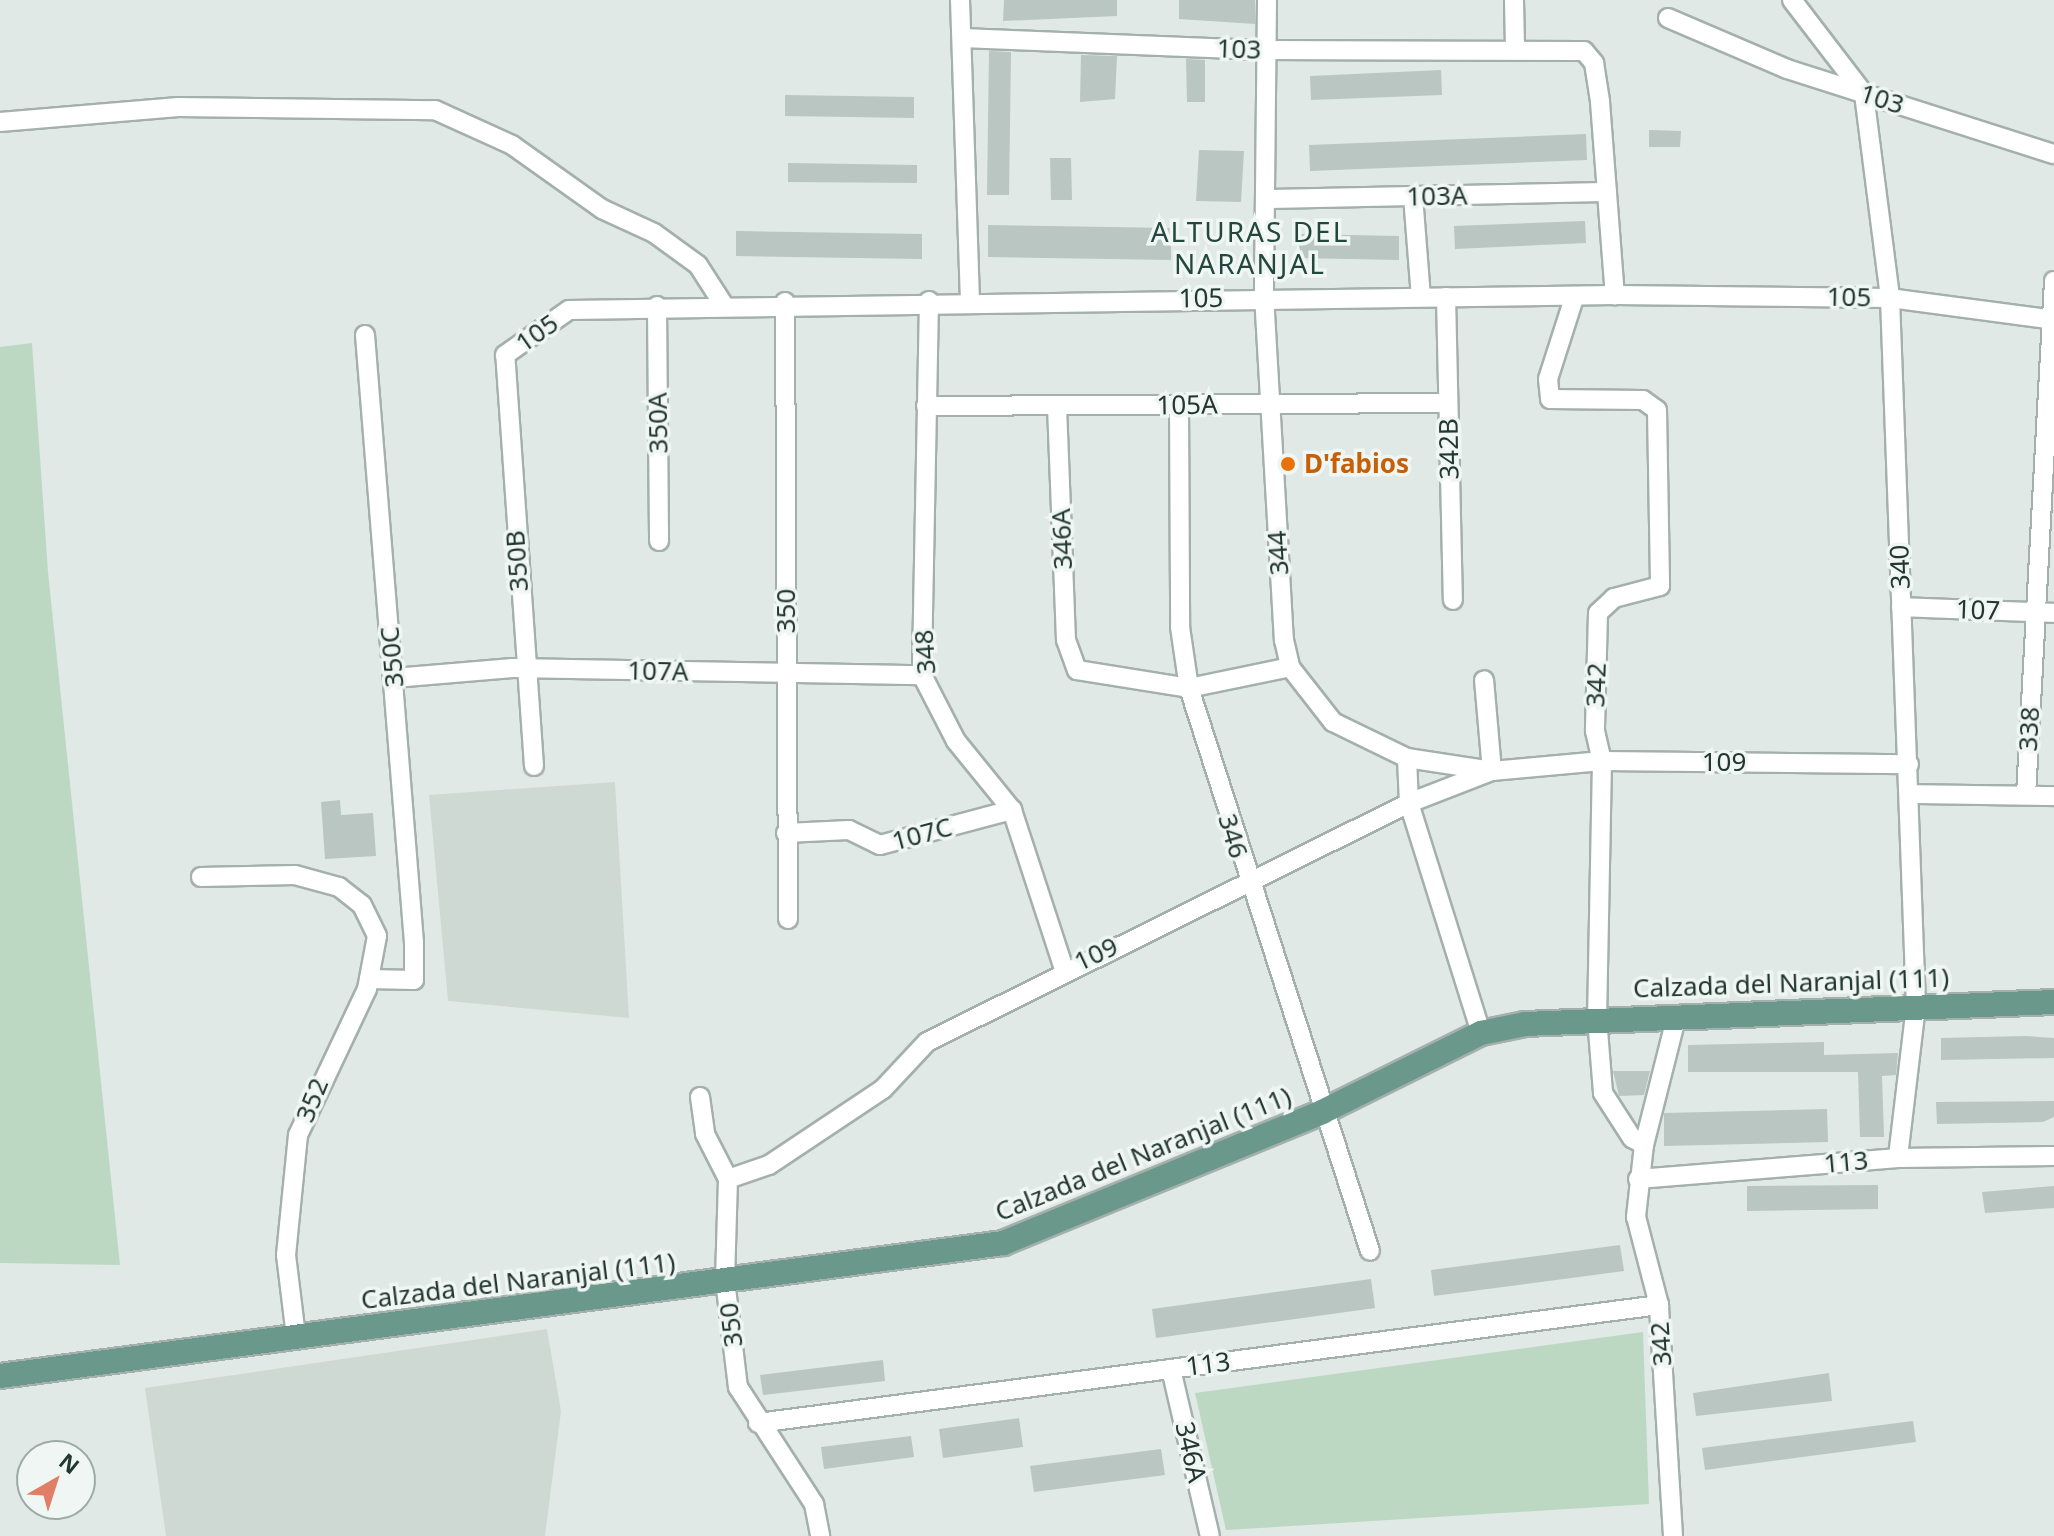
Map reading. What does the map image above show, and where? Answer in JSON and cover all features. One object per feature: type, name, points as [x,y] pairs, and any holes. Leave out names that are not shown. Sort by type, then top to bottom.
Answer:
[{"type":"main road","name":"Calzada del Naranjal (111)","points":[[0,1376],[1003,1243],[1322,1112],[1481,1033],[1597,1018],[2054,1002]]},
{"type":"street","points":[[960,0],[970,300]]},
{"type":"street","name":"344","points":[[1267,0],[1264,295],[1269,403],[1290,667]]},
{"type":"street","points":[[1514,0],[1515,49],[1584,51],[1594,63],[1615,295]]},
{"type":"street","points":[[1792,0],[1864,94]]},
{"type":"street","name":"103","points":[[1668,18],[1864,94],[2054,154]]},
{"type":"street","name":"103","points":[[962,38],[1266,50],[1515,49]]},
{"type":"street","name":"340","points":[[1864,94],[1890,298],[1910,794],[1916,1006],[1898,1158]]},
{"type":"street","points":[[0,122],[178,107],[435,110],[512,145],[602,209],[654,233],[698,265],[723,304]]},
{"type":"street","name":"103A","points":[[1267,199],[1607,192]]},
{"type":"street","points":[[1413,196],[1421,297]]},
{"type":"street","name":"338","points":[[2026,795],[2045,613],[2054,281]]},
{"type":"street","name":"105","points":[[505,355],[569,310],[785,302],[1264,295],[1890,298],[2052,320]]},
{"type":"street","name":"342B","points":[[1446,297],[1453,600]]},
{"type":"street","name":"342","points":[[1574,298],[1548,379],[1550,399],[1643,400],[1657,410],[1660,586],[1614,598],[1598,613],[1595,731],[1602,761],[1597,1018],[1603,1093],[1632,1138],[1644,1145]]},
{"type":"street","name":"348","points":[[929,301],[922,675],[956,741],[1012,810],[1064,969]]},
{"type":"street","name":"350","points":[[785,302],[788,919]]},
{"type":"street","name":"350A","points":[[657,306],[659,541]]},
{"type":"street","name":"350C","points":[[365,335],[394,678],[414,980],[369,979]]},
{"type":"street","name":"350B","points":[[505,355],[534,766]]},
{"type":"street","name":"105A","points":[[926,406],[1448,403]]},
{"type":"street","name":"346","points":[[1179,405],[1180,627],[1189,688],[1248,885],[1370,1251]]},
{"type":"street","name":"346A","points":[[1057,406],[1066,640],[1077,670],[1189,688]]},
{"type":"street","name":"107","points":[[1901,607],[2045,613]]},
{"type":"street","points":[[1189,688],[1290,667],[1333,722],[1407,758],[1409,803],[1481,1033]]},
{"type":"street","name":"107A","points":[[394,678],[526,668],[922,675]]},
{"type":"street","points":[[1484,680],[1492,771]]},
{"type":"street","name":"109","points":[[1407,758],[1492,771],[1602,761],[1909,764]]},
{"type":"street","name":"109","points":[[728,1179],[769,1165],[883,1089],[927,1042],[1064,969],[1248,885],[1409,803],[1492,771]]},
{"type":"street","points":[[1910,794],[2054,796]]},
{"type":"street","name":"107C","points":[[786,833],[849,830],[880,845],[1012,810]]},
{"type":"street","name":"352","points":[[201,877],[295,875],[339,887],[362,905],[377,936],[369,979],[298,1135],[286,1255],[296,1337]]},
{"type":"street","name":"342","points":[[1673,1536],[1659,1305],[1636,1217],[1644,1145],[1677,1015]]},
{"type":"street","name":"350","points":[[700,1097],[705,1134],[728,1179],[725,1280],[738,1387],[758,1423],[814,1504],[820,1536]]},
{"type":"street","name":"113","points":[[1638,1179],[1898,1158],[2054,1156]]},
{"type":"street","name":"113","points":[[758,1423],[1659,1305]]},
{"type":"street","name":"346A","points":[[1171,1369],[1210,1536]]},
{"type":"shaded area","points":[[615,782],[629,1018],[448,1001],[429,795]]},
{"type":"shaded area","points":[[547,1329],[561,1411],[545,1536],[166,1536],[145,1388]]},
{"type":"green space","points":[[32,343],[48,572],[120,1265],[0,1263],[0,347]]},
{"type":"green space","points":[[1643,1332],[1649,1504],[1226,1530],[1195,1393]]},
{"type":"building","points":[[1004,0],[1117,0],[1117,16],[1003,21]]},
{"type":"building","points":[[1179,0],[1255,0],[1255,24],[1179,19]]},
{"type":"building","points":[[989,51],[1011,52],[1009,195],[987,195]]},
{"type":"building","points":[[1081,55],[1117,56],[1115,99],[1080,102]]},
{"type":"building","points":[[1186,59],[1205,60],[1205,102],[1187,102]]},
{"type":"building","points":[[1441,70],[1442,95],[1311,100],[1310,76]]},
{"type":"building","points":[[785,95],[914,97],[914,118],[785,116]]},
{"type":"building","points":[[1649,130],[1681,131],[1680,147],[1649,147]]},
{"type":"building","points":[[1586,134],[1587,160],[1310,171],[1309,145]]},
{"type":"building","points":[[1199,150],[1244,151],[1241,202],[1196,201]]},
{"type":"building","points":[[1050,158],[1071,158],[1072,200],[1051,200]]},
{"type":"building","points":[[788,163],[917,165],[917,183],[788,182]]},
{"type":"building","points":[[1585,221],[1586,243],[1455,249],[1454,226]]},
{"type":"building","points":[[988,225],[1171,228],[1171,260],[988,257]]},
{"type":"building","points":[[736,231],[922,234],[922,259],[736,256]]},
{"type":"building","points":[[1299,234],[1399,236],[1399,260],[1299,258]]},
{"type":"building","points":[[340,800],[341,815],[373,813],[376,856],[325,859],[321,802]]},
{"type":"building","points":[[1941,1038],[2054,1038],[2054,1058],[1941,1060]]},
{"type":"building","points":[[1824,1042],[1824,1055],[1898,1053],[1896,1075],[1882,1076],[1884,1137],[1860,1137],[1858,1072],[1688,1072],[1688,1045]]},
{"type":"building","points":[[1613,1071],[1650,1071],[1644,1095],[1619,1096]]},
{"type":"building","points":[[2054,1101],[2054,1117],[2043,1122],[1937,1124],[1936,1102]]},
{"type":"building","points":[[1827,1109],[1828,1142],[1664,1146],[1664,1113]]},
{"type":"building","points":[[1878,1185],[1878,1209],[1747,1211],[1747,1186]]},
{"type":"building","points":[[2054,1186],[2054,1208],[1985,1213],[1982,1192]]},
{"type":"building","points":[[1620,1245],[1624,1271],[1434,1296],[1431,1270]]},
{"type":"building","points":[[1371,1279],[1375,1308],[1156,1338],[1152,1309]]},
{"type":"building","points":[[883,1360],[885,1381],[763,1395],[760,1375]]},
{"type":"building","points":[[1829,1373],[1832,1401],[1696,1416],[1693,1393]]},
{"type":"building","points":[[1019,1418],[1023,1447],[943,1458],[939,1429]]},
{"type":"building","points":[[1913,1421],[1916,1442],[1705,1470],[1702,1448]]},
{"type":"building","points":[[911,1436],[914,1457],[824,1469],[821,1447]]},
{"type":"building","points":[[1161,1449],[1165,1475],[1034,1492],[1030,1466]]},
{"type":"place","name":"D'fabios","points":[[1288,464]]},
{"type":"district","name":"ALTURAS DEL NARANJAL","points":[[1250,247]]}]
